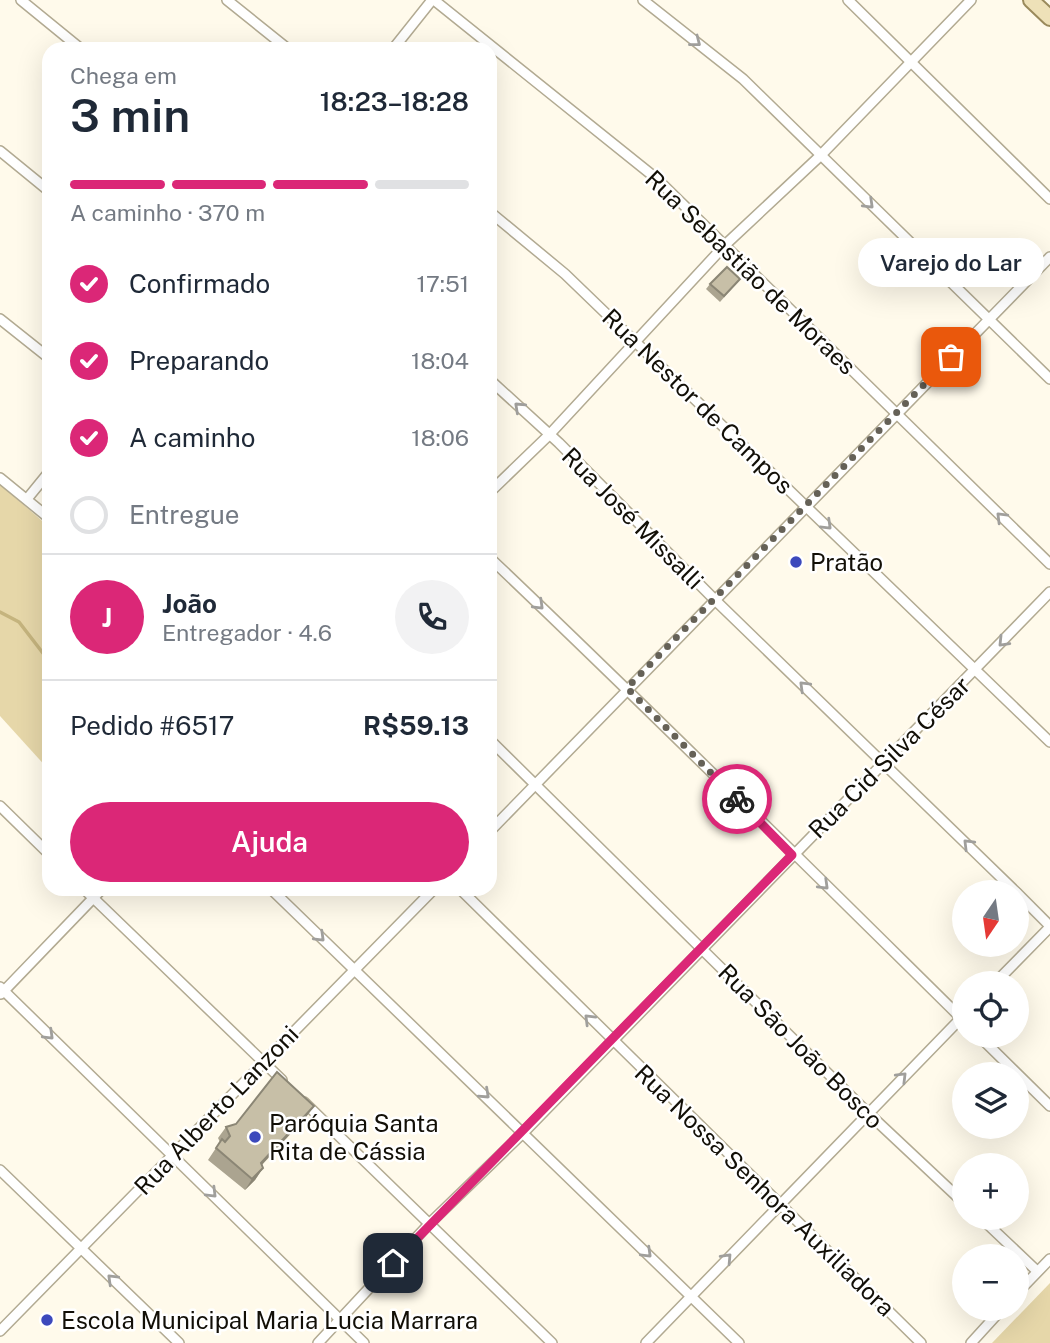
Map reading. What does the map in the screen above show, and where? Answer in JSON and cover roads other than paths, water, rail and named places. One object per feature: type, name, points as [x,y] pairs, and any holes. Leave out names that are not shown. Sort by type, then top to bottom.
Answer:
[{"type":"main road","points":[[1031,0],[1050,18]]},
{"type":"street","points":[[21,0],[72,42]]},
{"type":"street","points":[[227,0],[279,42]]},
{"type":"street","points":[[399,42],[433,0]]},
{"type":"street","name":"Rua Sebastião de Moraes","points":[[433,0],[486,42]]},
{"type":"street","points":[[643,0],[743,79],[1050,379]]},
{"type":"street","points":[[848,0],[1050,199]]},
{"type":"street","points":[[497,485],[549,435],[726,245],[820,156],[971,0]]},
{"type":"street","name":"Rua Sebastião de Moraes","points":[[497,51],[657,179],[1050,565]]},
{"type":"street","points":[[0,151],[42,185]]},
{"type":"street","name":"Rua Nestor de Campos","points":[[497,218],[565,274],[637,342],[1050,742]]},
{"type":"street","points":[[497,824],[1050,257]]},
{"type":"street","points":[[0,319],[42,352]]},
{"type":"street","name":"Rua José Missalli","points":[[497,387],[1003,880]]},
{"type":"street","points":[[0,478],[42,512]]},
{"type":"street","points":[[27,499],[42,481]]},
{"type":"street","points":[[497,565],[627,688],[792,855],[952,1008]]},
{"type":"street","name":"Rua Cid Silva César","points":[[318,1343],[429,1224],[524,1132],[1050,592]]},
{"type":"street","name":"Rua São João Bosco","points":[[497,747],[867,1112],[952,1192]]},
{"type":"street","points":[[0,806],[42,847]]},
{"type":"street","points":[[278,896],[739,1343]]},
{"type":"street","name":"Rua Alberto Lanzoni","points":[[0,1331],[426,896]]},
{"type":"street","name":"Rua Nossa Senhora Auxiliadora","points":[[467,896],[920,1343]]},
{"type":"street","points":[[364,1343],[173,1154],[1,991],[93,898],[552,1343]]},
{"type":"street","name":"Rua José Missalli","points":[[1029,906],[1050,927]]},
{"type":"street","points":[[1007,971],[1050,927]]},
{"type":"street","points":[[646,1343],[778,1203],[952,1029]]},
{"type":"street","points":[[991,1048],[1050,1106]]},
{"type":"street","points":[[0,1170],[179,1343]]},
{"type":"street","points":[[994,1230],[1037,1271]]},
{"type":"street","points":[[1029,1280],[1050,1258]]},
{"type":"street","points":[[971,1343],[991,1321]]},
{"type":"waterway","points":[[0,612],[19,622],[42,652]]},
{"type":"place","name":"Varejo do Lar","points":[[951,357]]},
{"type":"place","name":"Pratão","points":[[796,562]]},
{"type":"place","name":"Paróquia Santa Rita de Cássia","points":[[255,1137]]},
{"type":"place","name":"Escola Municipal Maria Lucia Marrara","points":[[47,1320]]}]
